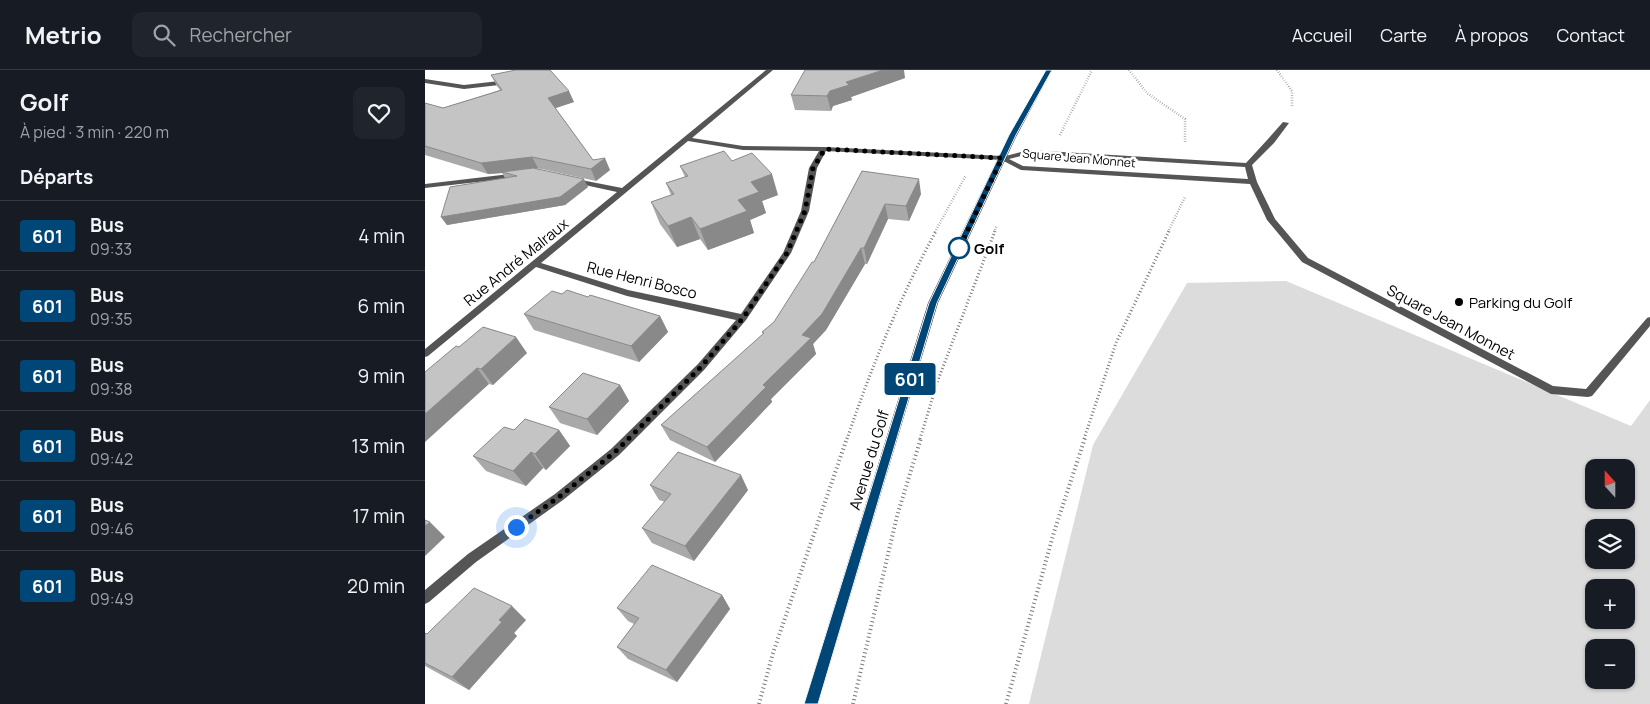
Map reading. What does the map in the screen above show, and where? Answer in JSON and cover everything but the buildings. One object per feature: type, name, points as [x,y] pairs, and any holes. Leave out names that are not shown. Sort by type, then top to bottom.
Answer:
[{"type":"main road","name":"Avenue du Golf","points":[[811,704],[933,303],[1002,158],[1049,70]]},
{"type":"street","name":"Rue André Malraux","points":[[425,354],[770,70]]},
{"type":"street","points":[[425,81],[464,87],[514,80]]},
{"type":"street","points":[[1248,165],[1285,123]]},
{"type":"street","points":[[687,139],[743,148],[825,149],[1002,158]]},
{"type":"street","points":[[425,598],[472,558],[559,497],[615,452],[701,367],[743,318],[787,253],[805,211],[813,168],[825,149]]},
{"type":"street","name":"Square Jean Monnet","points":[[1002,158],[1029,152],[1248,165],[1253,182],[1271,220],[1305,260],[1551,390],[1588,394],[1650,320]]},
{"type":"street","name":"Square Jean Monnet","points":[[1002,158],[1021,168],[1253,182]]},
{"type":"street","points":[[425,186],[529,173]]},
{"type":"street","points":[[567,178],[624,191]]},
{"type":"street","name":"Rue Henri Bosco","points":[[534,264],[627,292],[743,318]]},
{"type":"path","points":[[1057,141],[1092,70]]},
{"type":"path","points":[[1129,70],[1136,82],[1158,103],[1185,119],[1185,161]]},
{"type":"path","points":[[1277,70],[1292,91],[1292,113],[1285,123]]},
{"type":"path","points":[[759,704],[773,653],[859,403],[915,270],[963,181],[973,157]]},
{"type":"path","points":[[1006,704],[1054,532],[1116,343],[1185,196],[1185,178]]},
{"type":"path","points":[[853,704],[897,516],[932,398],[997,224]]},
{"type":"shaded area","points":[[1286,281],[1631,426],[1650,400],[1650,704],[1029,704],[1093,445],[1187,283]]},
{"type":"bus line","name":"601","points":[[811,704],[933,303],[985,191],[1049,70]]},
{"type":"place","name":"Golf","points":[[959,248]]},
{"type":"place","name":"Parking du Golf","points":[[1459,302]]},
{"type":"route","points":[[516,527],[559,497],[615,452],[701,367],[743,318],[787,253],[805,211],[813,168],[825,149],[1002,158],[956,255],[959,248]]}]
